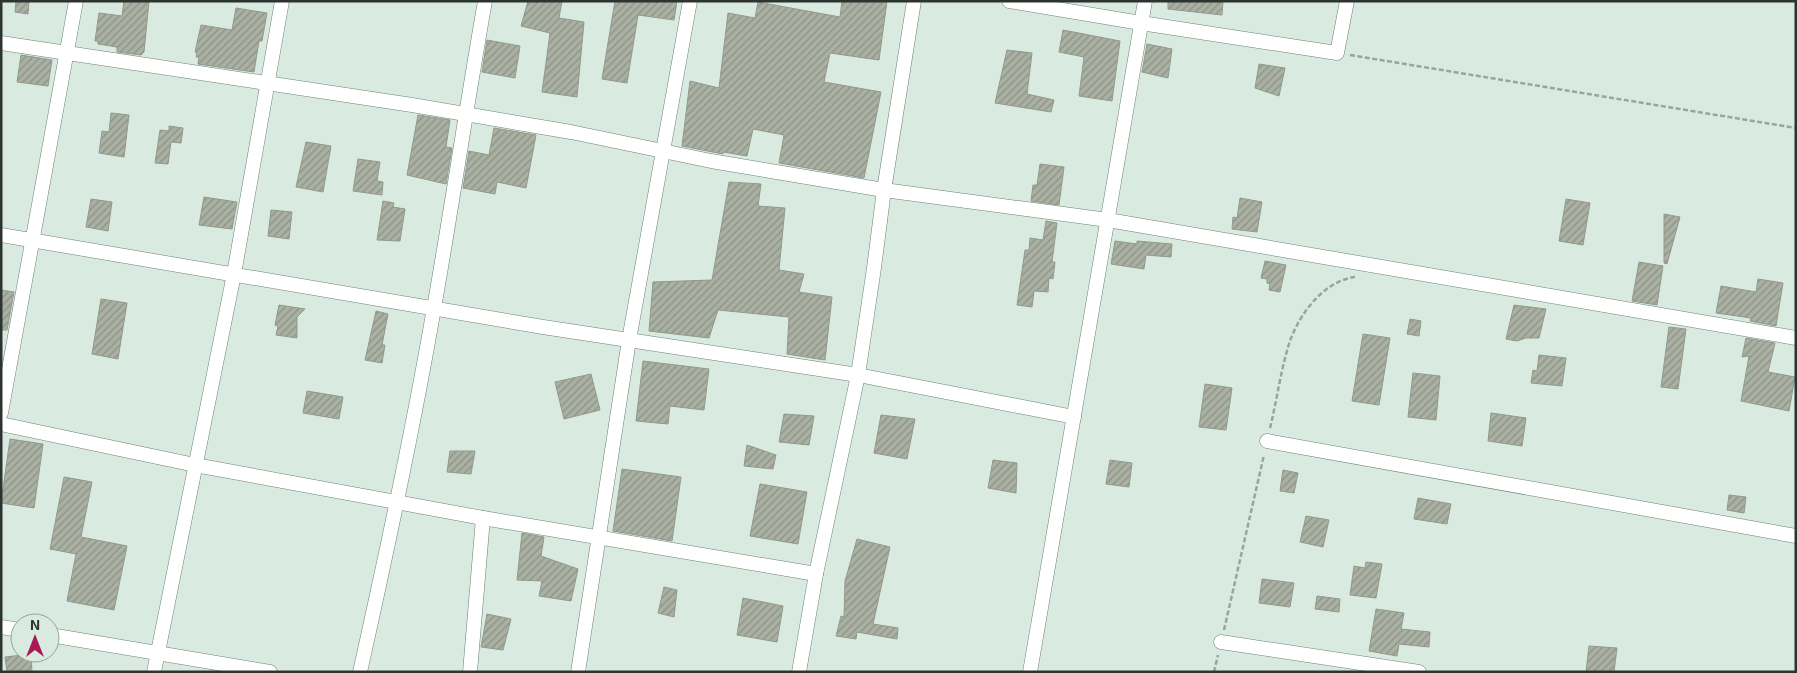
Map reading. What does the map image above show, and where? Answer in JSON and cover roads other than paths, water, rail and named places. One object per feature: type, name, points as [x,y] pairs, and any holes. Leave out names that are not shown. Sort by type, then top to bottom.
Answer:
[{"type":"street","points":[[1,414],[76,1]]},
{"type":"street","points":[[154,672],[234,274],[282,1]]},
{"type":"street","points":[[360,672],[397,502],[434,309],[485,1]]},
{"type":"street","points":[[578,672],[629,340],[690,1]]},
{"type":"street","points":[[799,672],[816,574],[858,374],[884,190],[914,1]]},
{"type":"street","points":[[1009,1],[1336,53],[1347,1]]},
{"type":"street","points":[[1030,672],[1145,1]]},
{"type":"street","points":[[1,43],[465,114],[571,132],[711,161],[884,190],[1108,220],[1796,338]]},
{"type":"street","points":[[1,235],[434,309],[858,374],[1074,417]]},
{"type":"street","points":[[1,424],[196,465],[483,518],[816,574]]},
{"type":"street","points":[[1267,441],[1796,536]]},
{"type":"street","points":[[470,672],[483,518]]},
{"type":"street","points":[[60,637],[270,672]]},
{"type":"street","points":[[1221,642],[1419,672]]}]
